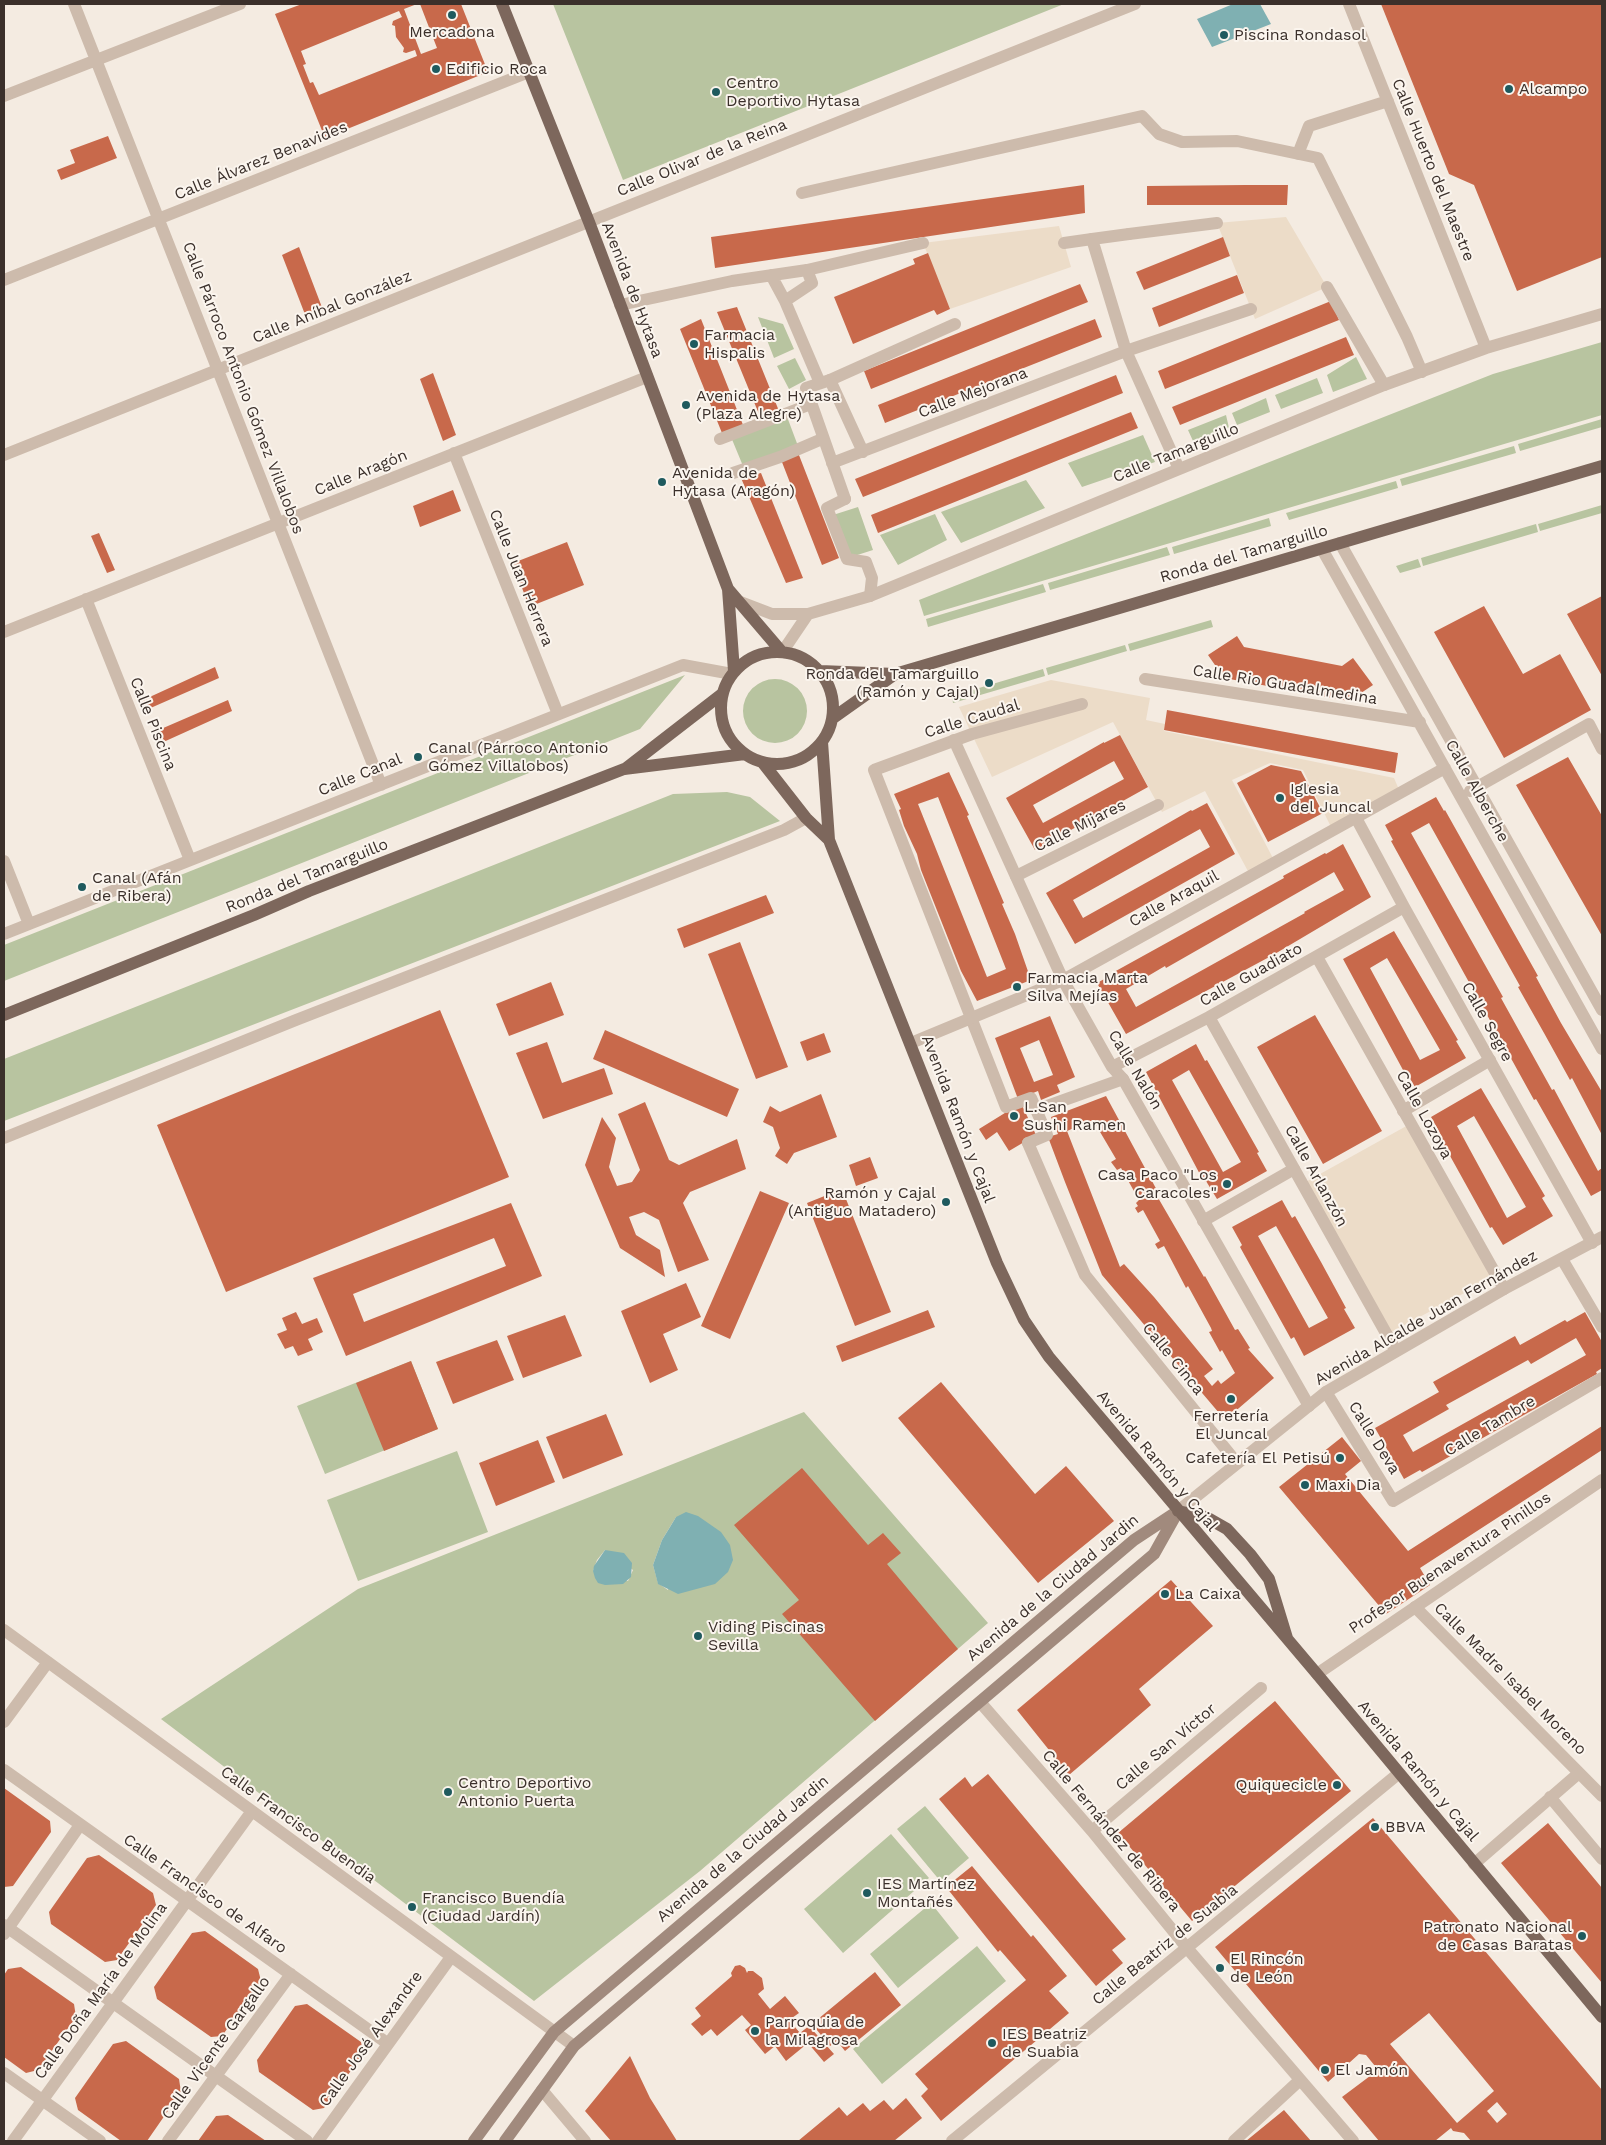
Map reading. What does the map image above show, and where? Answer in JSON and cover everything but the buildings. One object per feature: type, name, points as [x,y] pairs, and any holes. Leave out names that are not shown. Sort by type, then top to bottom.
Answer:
[{"type":"main road","name":"Avenida de Hytasa","points":[[502,4],[589,222],[728,589]]},
{"type":"main road","name":"Ronda del Tamarguillo","points":[[820,671],[895,674],[1602,466]]},
{"type":"main road","points":[[728,589],[782,651],[802,658],[820,671],[829,686],[833,702],[833,718],[829,731],[822,742],[806,757],[785,764],[763,763],[745,754],[729,738],[721,717],[722,694],[733,672],[755,656],[782,651]]},
{"type":"main road","points":[[728,589],[733,672]]},
{"type":"main road","name":"Ronda del Tamarguillo","points":[[833,718],[895,674]]},
{"type":"main road","name":"Ronda del Tamarguillo","points":[[624,769],[722,694]]},
{"type":"main road","points":[[822,742],[829,840]]},
{"type":"main road","name":"Ronda del Tamarguillo","points":[[4,1015],[254,915],[309,891],[624,769],[745,754]]},
{"type":"main road","points":[[763,763],[806,818],[829,840]]},
{"type":"main road","name":"Avenida Ramón y Cajal","points":[[829,840],[997,1263],[1024,1320],[1049,1357],[1288,1643],[1317,1674],[1398,1774],[1602,2017]]},
{"type":"main road","points":[[1178,1511],[1206,1517],[1227,1529],[1250,1554],[1270,1579],[1288,1643]]},
{"type":"main road","name":"Avenida de la Ciudad Jardin","points":[[505,2141],[574,2046],[1154,1554],[1178,1511]]},
{"type":"main road","name":"Avenida de la Ciudad Jardin","points":[[474,2141],[554,2032],[1134,1540],[1178,1511]]},
{"type":"street","name":"Calle Párroco Antonio Gómez Villalobos","points":[[74,4],[381,785]]},
{"type":"street","points":[[4,96],[96,60],[216,8],[240,4]]},
{"type":"street","name":"Calle Olivar de la Reina","points":[[589,222],[622,207],[1135,4]]},
{"type":"street","name":"Calle Huerto del Maestre","points":[[1349,4],[1486,348]]},
{"type":"street","name":"Calle Álvarez Benavides","points":[[4,280],[529,72]]},
{"type":"street","points":[[1298,154],[1308,126],[1388,101]]},
{"type":"street","points":[[802,193],[1142,116],[1159,134],[1182,142],[1237,142],[1318,158],[1422,372]]},
{"type":"street","name":"Calle Aníbal González","points":[[4,455],[589,222]]},
{"type":"street","points":[[1064,243],[1217,222]]},
{"type":"street","points":[[1092,239],[1126,352],[1178,470]]},
{"type":"street","points":[[620,305],[732,281],[807,270],[923,243]]},
{"type":"street","points":[[785,302],[812,283],[807,270]]},
{"type":"street","points":[[771,275],[863,452]]},
{"type":"street","points":[[1327,287],[1384,385]]},
{"type":"street","name":"Calle Mejorana","points":[[832,463],[1126,352],[1251,308]]},
{"type":"street","name":"Calle Tamarguillo","points":[[738,601],[772,614],[808,614],[870,596],[1384,385],[1486,348],[1602,314]]},
{"type":"street","points":[[870,596],[872,578],[866,562],[848,559],[826,508],[845,499],[822,439],[806,388],[955,324]]},
{"type":"street","name":"Calle Aragón","points":[[4,632],[647,376]]},
{"type":"street","points":[[720,439],[811,404]]},
{"type":"street","points":[[733,473],[780,457],[822,439]]},
{"type":"street","name":"Calle Juan Herrera","points":[[454,453],[558,714]]},
{"type":"street","name":"Calle Alberche","points":[[1340,543],[1601,1006]]},
{"type":"street","name":"Calle Alberche","points":[[1322,548],[1602,1049]]},
{"type":"street","name":"Calle Piscina","points":[[86,599],[190,860]]},
{"type":"street","points":[[782,651],[808,614]]},
{"type":"street","name":"Calle Canal","points":[[4,934],[683,665],[733,672]]},
{"type":"street","name":"Calle Rio Guadalmedina","points":[[1144,679],[1420,722]]},
{"type":"street","name":"Calle Caudal","points":[[970,1018],[874,770],[954,740],[1082,704]]},
{"type":"street","points":[[1461,797],[1589,724],[1602,749]]},
{"type":"street","name":"Calle Nalón","points":[[954,740],[1063,980],[1112,1066],[1123,1079],[1309,1406]]},
{"type":"street","name":"Calle Araquil","points":[[911,1043],[1063,980],[1355,816],[1445,768]]},
{"type":"street","name":"Calle Mijares","points":[[1016,876],[1158,805]]},
{"type":"street","name":"Calle Segre","points":[[1355,816],[1490,1060],[1597,1240]]},
{"type":"street","points":[[4,1138],[296,1020],[784,830],[806,818]]},
{"type":"street","points":[[4,861],[29,924]]},
{"type":"street","name":"Calle Guadiato","points":[[1112,1066],[1209,1017],[1404,907]]},
{"type":"street","name":"Calle Lozoya","points":[[1316,957],[1504,1290]]},
{"type":"street","name":"Calle Arlanzón","points":[[1209,1017],[1396,1352]]},
{"type":"street","points":[[970,1018],[1006,1107],[1031,1098],[1036,1110],[1123,1079]]},
{"type":"street","points":[[1403,1111],[1490,1060]]},
{"type":"street","name":"Calle Cinca","points":[[1036,1110],[1047,1135],[1028,1143],[1085,1275],[1237,1463]]},
{"type":"street","points":[[1203,1221],[1294,1169]]},
{"type":"street","name":"Avenida Alcalde Juan Fernández","points":[[1178,1511],[1326,1392],[1504,1290],[1597,1240]]},
{"type":"street","points":[[1562,1259],[1602,1327]]},
{"type":"street","name":"Calle Tambre","points":[[1394,1501],[1602,1378]]},
{"type":"street","name":"Calle Deva","points":[[1326,1392],[1394,1501]]},
{"type":"street","name":"Profesor Buenaventura Pinillos","points":[[1317,1674],[1602,1480]]},
{"type":"street","name":"Calle Madre Isabel Moreno","points":[[1415,1607],[1602,1796]]},
{"type":"street","name":"Calle Francisco Buendia","points":[[4,1630],[574,2046]]},
{"type":"street","points":[[4,1722],[48,1662]]},
{"type":"street","name":"Calle San Víctor","points":[[1092,1831],[1261,1688]]},
{"type":"street","name":"Calle Fernández de Ribera","points":[[980,1702],[1092,1831],[1187,1948],[1353,2141]]},
{"type":"street","name":"Calle Francisco de Alfaro","points":[[4,1770],[387,2043]]},
{"type":"street","points":[[1474,1864],[1579,1773]]},
{"type":"street","name":"Calle Beatriz de Suabia","points":[[952,2141],[1398,1774]]},
{"type":"street","points":[[1550,1797],[1602,1858]]},
{"type":"street","name":"Calle Doña María de Molina","points":[[13,2141],[252,1811]]},
{"type":"street","points":[[80,1825],[5,1929],[113,2002],[307,2141]]},
{"type":"street","name":"Calle José Alexandre","points":[[318,2141],[451,1957]]},
{"type":"street","name":"Calle Vicente Gargallo","points":[[168,2141],[291,1974]]},
{"type":"street","points":[[4,2073],[100,2141]]},
{"type":"street","points":[[1234,2141],[1300,2080]]},
{"type":"street","points":[[542,2090],[585,2141]]},
{"type":"green space","name":"Centro Deportivo Hytasa","points":[[553,4],[1064,4],[623,180]]},
{"type":"green space","points":[[758,317],[783,324],[794,349],[774,358]]},
{"type":"green space","points":[[1602,342],[1602,415],[924,616],[919,600],[1493,374]]},
{"type":"green space","points":[[1356,357],[1367,379],[1333,392],[1327,375]]},
{"type":"green space","points":[[795,358],[806,380],[789,389],[777,366]]},
{"type":"green space","points":[[1317,378],[1323,393],[1281,409],[1275,395]]},
{"type":"green space","points":[[1266,398],[1270,412],[1237,425],[1232,413]]},
{"type":"green space","points":[[786,414],[798,446],[743,466],[731,437]]},
{"type":"green space","points":[[1226,415],[1229,428],[1193,441],[1188,430]]},
{"type":"green space","points":[[1602,419],[1602,427],[1520,451],[1518,444]]},
{"type":"green space","points":[[1143,435],[1155,462],[1082,487],[1068,463]]},
{"type":"green space","points":[[1514,446],[1516,453],[1402,486],[1400,479]]},
{"type":"green space","points":[[1026,480],[1045,508],[961,543],[941,512]]},
{"type":"green space","points":[[1396,481],[1398,488],[1289,520],[1286,513]]},
{"type":"green space","points":[[1602,505],[1602,513],[1540,531],[1538,524]]},
{"type":"green space","points":[[858,507],[873,550],[851,557],[833,515]]},
{"type":"green space","points":[[935,514],[947,540],[898,565],[880,535]]},
{"type":"green space","points":[[1269,518],[1271,526],[1174,554],[1172,547]]},
{"type":"green space","points":[[1536,524],[1538,532],[1423,566],[1421,558]]},
{"type":"green space","points":[[1167,547],[1170,555],[1050,590],[1048,583]]},
{"type":"green space","points":[[1418,559],[1421,567],[1400,573],[1396,566]]},
{"type":"green space","points":[[1043,584],[1046,592],[928,627],[926,619]]},
{"type":"green space","points":[[1211,620],[1213,627],[1130,651],[1128,644]]},
{"type":"green space","points":[[1125,645],[1127,651],[1048,675],[1046,668]]},
{"type":"green space","points":[[1043,669],[1045,676],[953,703],[952,696]]},
{"type":"green space","points":[[685,675],[640,729],[4,981],[4,945]]},
{"type":"green space","points":[[769,679],[781,679],[798,688],[805,699],[807,711],[805,723],[798,734],[781,743],[769,743],[757,738],[748,729],[743,717],[743,705],[748,693],[757,684]]},
{"type":"green space","points":[[727,792],[750,797],[780,821],[4,1121],[4,1059],[673,794]]},
{"type":"green space","points":[[411,1361],[438,1429],[325,1474],[297,1406]]},
{"type":"green space","points":[[804,1412],[988,1623],[700,1871],[534,2001],[161,1719],[358,1589]],"holes":[[[676,1517],[668,1590],[658,1583],[653,1565],[662,1540]],[[605,1550],[633,1570],[628,1581],[593,1571],[597,1560]]]},
{"type":"green space","points":[[457,1451],[488,1532],[358,1581],[327,1500]]},
{"type":"green space","points":[[925,1806],[969,1858],[941,1882],[897,1829]]},
{"type":"green space","name":"IES Martínez Montañés","points":[[891,1834],[929,1878],[843,1953],[804,1909]]},
{"type":"green space","points":[[931,1903],[959,1938],[898,1988],[870,1954]]},
{"type":"green space","points":[[977,1946],[1006,1981],[882,2084],[853,2049]]},
{"type":"shaded area","points":[[1286,217],[1327,287],[1255,319],[1217,223]]},
{"type":"shaded area","points":[[1059,226],[1071,267],[950,309],[923,243]]},
{"type":"shaded area","points":[[1051,680],[1150,698],[1146,720],[1165,724],[1164,731],[1394,778],[1400,792],[1332,829],[1303,770],[1270,763],[1232,780],[1275,862],[1250,875],[1205,791],[1162,812],[1113,722],[992,777],[959,707]]},
{"type":"shaded area","points":[[1410,1124],[1496,1276],[1386,1335],[1302,1184]]},
{"type":"water","name":"Piscina Rondasol","points":[[1233,4],[1260,4],[1271,24],[1212,47],[1197,19]]},
{"type":"water","points":[[686,1512],[698,1516],[721,1532],[730,1545],[733,1560],[728,1572],[715,1584],[678,1594],[658,1584],[653,1565],[662,1540],[676,1517]]},
{"type":"water","points":[[605,1550],[624,1553],[632,1563],[631,1577],[623,1584],[605,1585],[598,1583],[595,1578],[594,1566]]},
{"type":"place","name":"Mercadona","points":[[452,15]]},
{"type":"place","name":"Piscina Rondasol","points":[[1224,35]]},
{"type":"place","name":"Edificio Roca","points":[[436,69]]},
{"type":"place","name":"Alcampo","points":[[1509,89]]},
{"type":"place","name":"Centro Deportivo Hytasa","points":[[716,92]]},
{"type":"place","name":"Farmacia Hispalis","points":[[694,344]]},
{"type":"place","name":"Avenida de Hytasa (Plaza Alegre)","points":[[686,405]]},
{"type":"place","name":"Avenida de Hytasa (Aragón)","points":[[662,482]]},
{"type":"place","name":"Ronda del Tamarguillo (Ramón y Cajal)","points":[[989,683]]},
{"type":"place","name":"Canal (Párroco Antonio Gómez Villalobos)","points":[[418,757]]},
{"type":"place","name":"Iglesia del Juncal","points":[[1280,798]]},
{"type":"place","name":"Canal (Afán de Ribera)","points":[[82,887]]},
{"type":"place","name":"Farmacia Marta Silva Mejías","points":[[1017,987]]},
{"type":"place","name":"L.San Sushi Ramen","points":[[1014,1116]]},
{"type":"place","name":"Casa Paco \"Los Caracoles\"","points":[[1227,1184]]},
{"type":"place","name":"Ramón y Cajal (Antiguo Matadero)","points":[[946,1202]]},
{"type":"place","name":"Ferretería El Juncal","points":[[1231,1399]]},
{"type":"place","name":"Cafetería El Petisú","points":[[1340,1458]]},
{"type":"place","name":"Maxi Dia","points":[[1305,1485]]},
{"type":"place","name":"La Caixa","points":[[1165,1594]]},
{"type":"place","name":"Viding Piscinas Sevilla","points":[[698,1636]]},
{"type":"place","name":"Quiquecicle","points":[[1337,1785]]},
{"type":"place","name":"Centro Deportivo Antonio Puerta","points":[[448,1792]]},
{"type":"place","name":"BBVA","points":[[1375,1827]]},
{"type":"place","name":"IES Martínez Montañés","points":[[867,1893]]},
{"type":"place","name":"Francisco Buendía (Ciudad Jardín)","points":[[412,1907]]},
{"type":"place","name":"Patronato Nacional de Casas Baratas","points":[[1582,1936]]},
{"type":"place","name":"El Rincón de León","points":[[1220,1968]]},
{"type":"place","name":"Parroquia de la Milagrosa","points":[[755,2031]]},
{"type":"place","name":"IES Beatriz de Suabia","points":[[992,2043]]},
{"type":"place","name":"El Jamón","points":[[1325,2070]]}]
